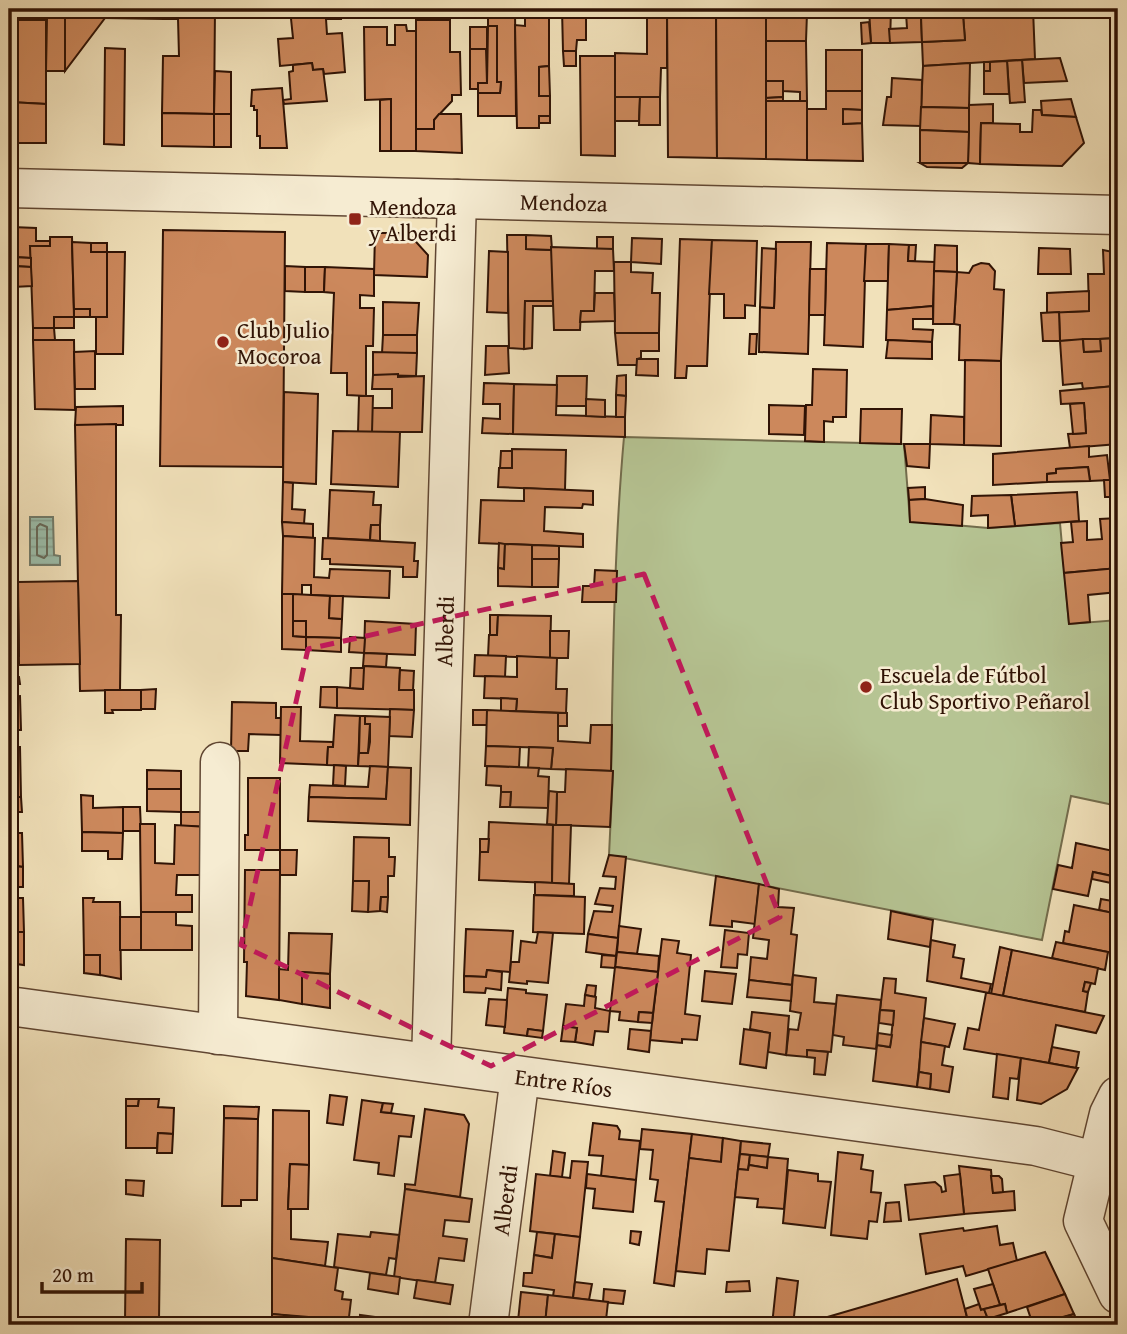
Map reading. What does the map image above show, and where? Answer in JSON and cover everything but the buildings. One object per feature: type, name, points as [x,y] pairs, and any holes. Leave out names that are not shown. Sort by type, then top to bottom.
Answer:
[{"type":"street","name":"Mendoza","points":[[9,188],[1118,215]]},
{"type":"street","name":"Alberdi","points":[[431,1063],[457,199]]},
{"type":"street","points":[[218,1035],[220,762]]},
{"type":"street","name":"Entre Ríos","points":[[9,1006],[1036,1146],[1108,1165]]},
{"type":"street","name":"Alberdi","points":[[488,1325],[520,1076]]},
{"type":"street","points":[[1118,1096],[1109,1114],[1108,1165],[1083,1221],[1118,1294]]},
{"type":"highlighted area","points":[[644,574],[780,917],[491,1066],[241,945],[308,649]]},
{"type":"shaded area","name":"Escuela de Fútbol Club Sportivo Peñarol","points":[[624,437],[904,444],[910,521],[988,528],[1060,523],[1069,624],[1118,620],[1118,806],[1071,796],[1042,940],[609,855],[613,772],[614,604]]},
{"type":"water","points":[[30,517],[53,517],[54,555],[60,556],[60,565],[30,565]]},
{"type":"place","name":"Mendoza y Alberdi","points":[[355,219]]},
{"type":"place","name":"Club Julio Mocoroa","points":[[223,342]]},
{"type":"place","name":"Escuela de Fútbol Club Sportivo Peñarol","points":[[866,687]]}]
